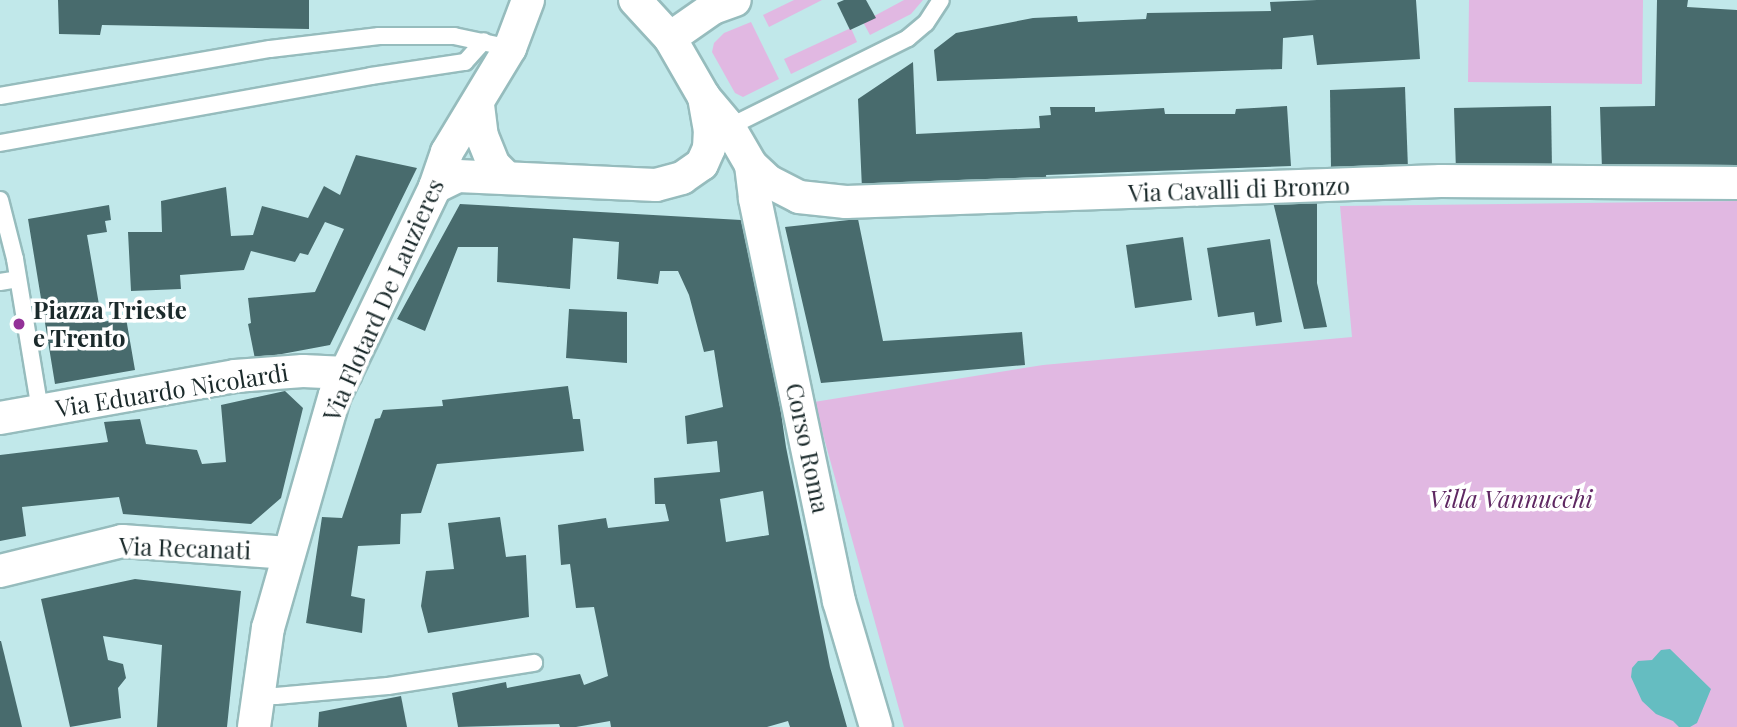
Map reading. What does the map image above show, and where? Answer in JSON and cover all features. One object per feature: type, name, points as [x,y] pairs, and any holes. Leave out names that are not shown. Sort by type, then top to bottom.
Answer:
[{"type":"street","points":[[635,0],[670,38],[704,97],[729,127],[751,166]]},
{"type":"street","points":[[670,38],[713,8],[735,0]]},
{"type":"street","name":"Via Flotard De Lauzieres","points":[[254,727],[268,628],[335,395],[435,187],[463,121],[482,96],[497,45],[534,2]]},
{"type":"street","points":[[482,96],[482,136],[494,165],[507,178]]},
{"type":"street","points":[[435,187],[458,176],[656,184],[682,178],[702,164],[709,148],[710,131],[704,97]]},
{"type":"street","name":"Via Cavalli di Bronzo","points":[[751,166],[768,181],[799,197],[846,202],[1441,181],[1737,183]]},
{"type":"street","name":"Corso Roma","points":[[751,166],[755,199],[839,601],[876,727]]},
{"type":"street","name":"Via Eduardo Nicolardi","points":[[0,418],[235,376],[303,371],[346,373]]},
{"type":"street","name":"Via Recanati","points":[[0,571],[121,541],[289,553]]},
{"type":"lane","points":[[729,127],[908,38],[926,23],[941,0]]},
{"type":"lane","points":[[0,96],[270,49],[379,36],[454,36],[497,45]]},
{"type":"lane","points":[[0,143],[371,76],[464,62],[497,45]]},
{"type":"lane","points":[[0,200],[18,279],[40,410]]},
{"type":"lane","points":[[0,282],[18,279]]},
{"type":"lane","points":[[257,694],[276,696],[388,686],[534,663]]},
{"type":"green space","points":[[794,0],[822,0],[769,27],[763,15]]},
{"type":"green space","points":[[904,0],[923,0],[911,14],[870,35],[863,22]]},
{"type":"green space","points":[[1469,0],[1643,0],[1642,84],[1468,82]]},
{"type":"green space","points":[[751,22],[779,79],[743,97],[735,93],[712,52],[714,43],[724,33]]},
{"type":"green space","points":[[851,28],[857,42],[791,74],[784,59]]},
{"type":"green space","name":"Villa Vannucchi","points":[[1737,201],[1737,727],[904,727],[814,402],[1043,365],[1352,337],[1340,206]]},
{"type":"water","points":[[1670,649],[1711,689],[1697,723],[1690,727],[1679,727],[1673,721],[1656,714],[1642,701],[1631,677],[1632,668],[1638,661],[1652,660],[1661,650]]},
{"type":"building","points":[[58,0],[309,0],[309,29],[102,25],[100,35],[59,34]]},
{"type":"building","points":[[844,0],[866,0],[876,18],[850,30],[837,3]]},
{"type":"building","points":[[1416,0],[1420,59],[1317,65],[1313,35],[1283,38],[1282,69],[937,81],[934,50],[956,33],[1033,18],[1077,16],[1078,22],[1146,19],[1147,13],[1271,11],[1270,2]]},
{"type":"building","points":[[1657,0],[1688,0],[1687,7],[1737,10],[1737,171],[1602,170],[1600,107],[1655,106]]},
{"type":"building","points":[[913,62],[916,134],[1040,128],[1039,116],[1051,115],[1050,107],[1095,107],[1095,112],[1164,108],[1165,114],[1235,114],[1236,109],[1287,106],[1291,166],[1046,175],[1047,183],[862,189],[858,99]]},
{"type":"building","points":[[1405,87],[1408,169],[1331,170],[1330,90]]},
{"type":"building","points":[[1551,106],[1552,170],[1456,171],[1454,108]]},
{"type":"building","points":[[356,155],[417,168],[330,345],[255,359],[248,324],[251,323],[248,298],[315,292],[344,229],[325,222],[308,255],[300,253],[295,262],[251,251],[244,270],[180,275],[181,289],[131,291],[128,232],[162,232],[161,201],[226,187],[231,236],[253,235],[262,206],[308,218],[324,186],[340,195]]},
{"type":"building","points":[[1273,202],[1317,202],[1317,283],[1327,327],[1304,329]]},
{"type":"building","points":[[460,204],[741,220],[770,338],[786,447],[830,667],[847,727],[790,727],[788,721],[767,727],[611,727],[610,721],[576,727],[560,727],[559,724],[458,727],[452,693],[506,682],[507,688],[580,674],[584,685],[608,676],[594,607],[576,608],[570,564],[561,565],[558,525],[606,518],[608,528],[669,521],[665,504],[655,504],[654,478],[720,472],[717,441],[687,444],[685,416],[723,407],[714,350],[704,352],[689,295],[678,271],[660,271],[658,284],[617,279],[619,242],[573,238],[570,289],[497,282],[498,247],[458,247],[425,331],[397,319]],"holes":[[[763,491],[769,535],[726,542],[720,499]]]},
{"type":"building","points":[[109,205],[111,220],[105,221],[107,232],[87,235],[102,322],[126,318],[135,370],[55,384],[28,219]]},
{"type":"building","points":[[858,219],[883,341],[1022,332],[1025,365],[821,383],[785,227]]},
{"type":"building","points":[[1183,237],[1192,300],[1135,308],[1126,245]]},
{"type":"building","points":[[1270,239],[1282,322],[1256,326],[1254,312],[1218,317],[1207,248]]},
{"type":"building","points":[[569,309],[627,312],[627,363],[566,358]]},
{"type":"building","points":[[568,386],[573,419],[580,419],[584,451],[437,464],[421,513],[401,514],[400,544],[358,546],[351,596],[365,599],[362,633],[306,623],[322,517],[342,518],[375,419],[380,418],[383,410],[443,406],[442,400]]},
{"type":"building","points":[[285,391],[303,408],[281,498],[251,524],[123,514],[119,497],[22,507],[26,536],[0,541],[0,455],[108,442],[104,422],[140,419],[146,444],[197,450],[202,464],[226,462],[221,405]]},
{"type":"building","points":[[500,517],[506,557],[526,555],[529,617],[428,633],[421,606],[426,571],[454,569],[448,523]]},
{"type":"building","points":[[135,579],[241,591],[227,727],[157,727],[162,645],[103,636],[108,660],[123,664],[126,678],[118,688],[121,718],[70,727],[41,599]]},
{"type":"building","points":[[1,641],[22,727],[0,727]]},
{"type":"building","points":[[401,696],[407,727],[318,727],[319,712]]},
{"type":"place","name":"Piazza Trieste e Trento","points":[[19,324]]}]
